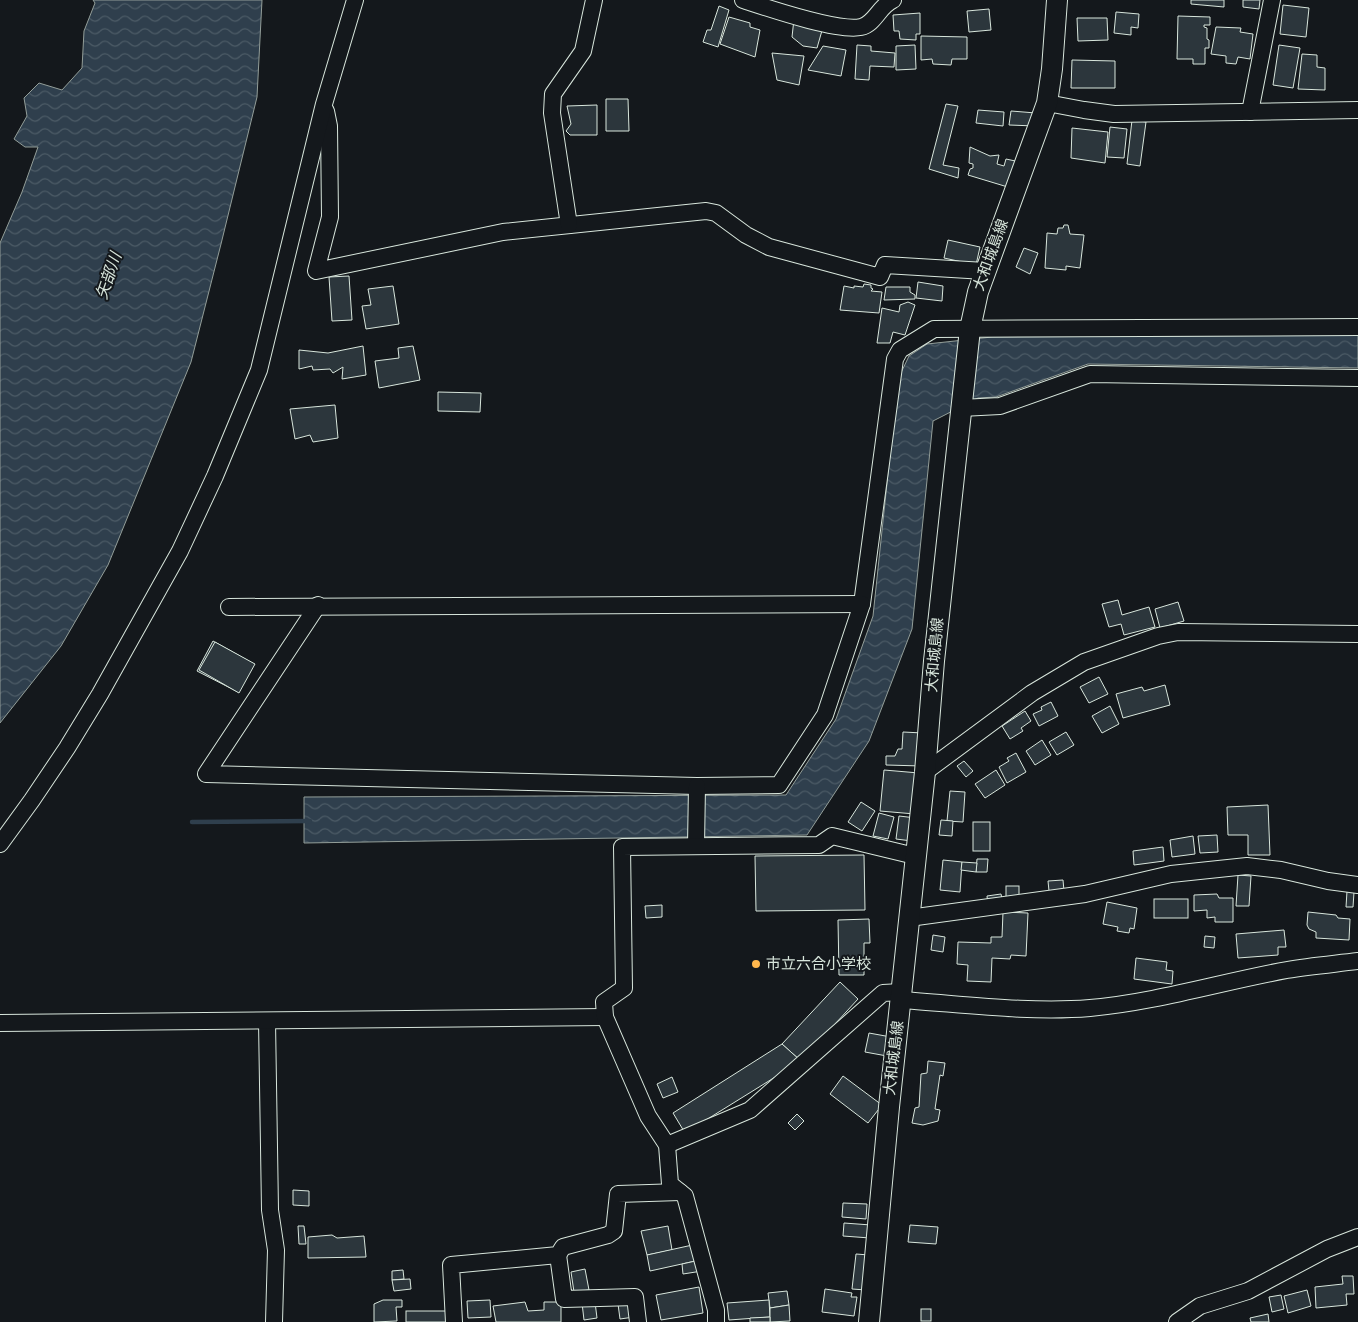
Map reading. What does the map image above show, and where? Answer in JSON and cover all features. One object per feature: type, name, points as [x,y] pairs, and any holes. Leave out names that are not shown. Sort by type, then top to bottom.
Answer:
[{"type":"main road","name":"大和城島線","points":[[869,1322],[888,1107],[925,772],[934,661],[970,329],[978,292],[985,271],[1047,103],[1052,69],[1056,0]]},
{"type":"street","points":[[0,844],[62,756],[100,694],[180,551],[215,476],[259,370],[324,104],[355,0]]},
{"type":"street","points":[[569,225],[552,112],[553,94],[583,51],[594,0]]},
{"type":"street","points":[[743,0],[774,4],[834,26],[860,27],[869,23],[886,3],[893,0]]},
{"type":"street","points":[[1250,112],[1272,0]]},
{"type":"street","points":[[1047,103],[1114,114],[1358,110]]},
{"type":"street","points":[[324,104],[329,126],[330,218],[316,271],[503,232],[706,211],[716,213],[746,235],[769,247],[880,277],[885,265],[985,271]]},
{"type":"street","points":[[318,605],[206,774],[696,793],[778,785],[825,714],[862,604],[895,359],[900,350],[934,329],[1358,327]]},
{"type":"street","points":[[961,408],[1000,406],[1090,374],[1358,378]]},
{"type":"street","points":[[229,607],[318,605],[862,604]]},
{"type":"street","points":[[925,772],[1032,693],[1084,662],[1158,636],[1178,632],[1358,634]]},
{"type":"street","points":[[696,793],[696,845]]},
{"type":"street","points":[[716,1322],[716,1310],[685,1196],[670,1184],[667,1145],[648,1116],[604,1017],[604,1002],[624,988],[622,847],[820,845],[832,836],[915,856]]},
{"type":"street","points":[[909,918],[1085,894],[1171,874],[1247,866],[1281,870],[1328,881],[1358,884]]},
{"type":"street","points":[[667,1145],[750,1110],[883,993],[1040,1009],[1088,1008],[1164,997],[1288,970],[1358,961]]},
{"type":"street","points":[[0,1024],[604,1017]]},
{"type":"street","points":[[267,1021],[270,1210],[276,1250],[274,1322]]},
{"type":"street","points":[[638,1322],[635,1297],[564,1299],[558,1255],[563,1247],[608,1236],[614,1231],[618,1194],[680,1192]]},
{"type":"street","points":[[1178,1322],[1200,1306],[1248,1291],[1327,1249],[1358,1237]]},
{"type":"street","points":[[454,1322],[451,1266],[558,1255]]},
{"type":"water","name":"矢部川","points":[[93,0],[262,0],[257,97],[191,362],[108,565],[61,646],[0,723],[0,243],[22,192],[38,147],[25,147],[14,139],[27,116],[24,98],[39,83],[62,90],[82,68],[84,31],[95,3]]},
{"type":"water","points":[[1358,335],[1358,368],[1088,364],[996,397],[978,398],[933,421],[912,629],[869,741],[807,835],[304,843],[304,797],[786,795],[836,719],[873,616],[898,379],[909,356],[927,344],[992,337]]},
{"type":"building","points":[[1191,0],[1224,0],[1224,7],[1191,4]]},
{"type":"building","points":[[1243,0],[1260,0],[1259,9],[1243,7]]},
{"type":"building","points":[[1283,5],[1309,8],[1306,37],[1280,34]]},
{"type":"building","points":[[719,6],[729,10],[718,47],[703,42],[707,30],[711,30]]},
{"type":"building","points":[[989,9],[991,30],[969,32],[967,11]]},
{"type":"building","points":[[1116,12],[1139,14],[1138,28],[1131,27],[1131,35],[1114,33]]},
{"type":"building","points":[[920,13],[920,34],[916,34],[916,40],[900,39],[899,31],[894,31],[893,15]]},
{"type":"building","points":[[1178,16],[1210,17],[1210,25],[1204,25],[1207,28],[1207,39],[1209,40],[1209,48],[1205,48],[1205,64],[1193,64],[1193,59],[1177,59]]},
{"type":"building","points":[[729,17],[750,23],[750,27],[760,30],[755,57],[720,44]]},
{"type":"building","points":[[1077,18],[1107,18],[1108,40],[1078,41]]},
{"type":"building","points":[[794,19],[823,27],[817,48],[803,46],[792,37]]},
{"type":"building","points":[[1216,27],[1241,28],[1240,32],[1253,34],[1250,59],[1238,57],[1236,64],[1226,63],[1226,56],[1211,54]]},
{"type":"building","points":[[921,36],[967,37],[967,59],[952,59],[951,65],[933,64],[932,59],[921,60]]},
{"type":"building","points":[[857,45],[871,46],[871,51],[895,53],[894,67],[870,66],[869,80],[855,79]]},
{"type":"building","points":[[915,45],[916,69],[896,70],[896,46]]},
{"type":"building","points":[[1279,45],[1300,48],[1293,88],[1273,85]]},
{"type":"building","points":[[823,46],[846,50],[841,76],[808,70]]},
{"type":"building","points":[[772,53],[804,56],[799,85],[777,80]]},
{"type":"building","points":[[1302,54],[1317,55],[1317,67],[1325,68],[1325,90],[1298,89]]},
{"type":"building","points":[[1072,60],[1115,61],[1115,88],[1071,88]]},
{"type":"building","points":[[606,99],[628,99],[629,131],[606,131]]},
{"type":"building","points":[[946,104],[958,106],[943,165],[959,168],[958,178],[929,169]]},
{"type":"building","points":[[597,105],[597,135],[570,135],[566,131],[571,124],[567,106]]},
{"type":"building","points":[[978,110],[1004,112],[1003,126],[976,123]]},
{"type":"building","points":[[1011,111],[1036,113],[1035,126],[1009,125]]},
{"type":"building","points":[[1132,120],[1146,122],[1140,166],[1127,164]]},
{"type":"building","points":[[1110,127],[1127,129],[1124,158],[1107,157]]},
{"type":"building","points":[[1072,128],[1108,132],[1105,163],[1071,158]]},
{"type":"building","points":[[970,147],[990,156],[999,155],[997,164],[1004,166],[1006,159],[1020,162],[1011,188],[968,175],[970,169],[973,168],[973,164],[969,163]]},
{"type":"building","points":[[1064,225],[1068,225],[1070,234],[1084,235],[1080,268],[1066,266],[1066,270],[1045,268],[1047,233],[1057,234],[1058,228],[1063,228]]},
{"type":"building","points":[[948,240],[980,247],[976,265],[944,258]]},
{"type":"building","points":[[1024,248],[1038,253],[1030,274],[1016,267]]},
{"type":"building","points":[[349,276],[352,320],[332,321],[329,277]]},
{"type":"building","points":[[918,282],[943,286],[942,301],[916,298]]},
{"type":"building","points":[[864,284],[871,285],[873,289],[871,291],[882,292],[879,313],[840,310],[844,286],[854,288],[854,286],[863,287]]},
{"type":"building","points":[[393,286],[399,324],[366,329],[362,306],[371,305],[368,289]]},
{"type":"building","points":[[886,287],[910,287],[910,292],[915,295],[915,299],[884,300]]},
{"type":"building","points":[[908,302],[915,305],[905,335],[893,332],[890,343],[877,343],[882,308],[899,312],[900,305]]},
{"type":"building","points":[[363,346],[366,375],[342,379],[343,367],[333,373],[330,369],[313,370],[312,366],[299,369],[299,350],[328,353]]},
{"type":"building","points":[[413,346],[420,380],[379,388],[375,361],[399,358],[398,348]]},
{"type":"building","points":[[438,392],[481,393],[480,412],[438,411]]},
{"type":"building","points":[[335,405],[338,438],[313,442],[310,435],[295,439],[290,409]]},
{"type":"building","points":[[1118,600],[1122,615],[1149,607],[1155,627],[1124,635],[1121,624],[1109,627],[1102,604]]},
{"type":"building","points":[[1178,602],[1184,621],[1160,628],[1155,609]]},
{"type":"building","points":[[213,641],[254,664],[238,692],[197,671]]},
{"type":"building","points":[[215,642],[255,664],[239,693],[199,670]]},
{"type":"building","points":[[1099,677],[1108,694],[1089,703],[1080,687]]},
{"type":"building","points":[[1165,685],[1170,705],[1123,718],[1116,694],[1142,687],[1144,691]]},
{"type":"building","points":[[1051,702],[1058,716],[1039,726],[1033,714],[1042,710],[1041,707]]},
{"type":"building","points":[[1110,706],[1119,724],[1102,733],[1092,716]]},
{"type":"building","points":[[1025,711],[1031,721],[1021,728],[1023,731],[1010,739],[1002,726]]},
{"type":"building","points":[[903,732],[923,733],[922,766],[886,765],[886,756],[895,756],[898,749],[902,749]]},
{"type":"building","points":[[1066,732],[1074,745],[1057,755],[1049,742]]},
{"type":"building","points":[[1042,740],[1051,755],[1035,765],[1026,751]]},
{"type":"building","points":[[1016,753],[1026,772],[1007,783],[999,767],[1009,761],[1007,758]]},
{"type":"building","points":[[964,761],[973,771],[966,777],[957,766]]},
{"type":"building","points":[[884,770],[919,773],[915,814],[880,811]]},
{"type":"building","points":[[996,770],[1005,785],[985,798],[975,784]]},
{"type":"building","points":[[950,791],[965,792],[963,822],[947,821]]},
{"type":"building","points":[[861,802],[875,811],[862,831],[848,822]]},
{"type":"building","points":[[1268,805],[1270,855],[1248,855],[1248,835],[1228,835],[1227,807]]},
{"type":"building","points":[[879,813],[894,817],[888,839],[873,836]]},
{"type":"building","points":[[899,816],[916,818],[912,841],[896,839]]},
{"type":"building","points":[[941,820],[953,821],[952,836],[939,835]]},
{"type":"building","points":[[973,822],[990,822],[990,851],[973,851]]},
{"type":"building","points":[[1217,835],[1218,852],[1200,853],[1198,836]]},
{"type":"building","points":[[1193,836],[1195,854],[1172,857],[1170,840]]},
{"type":"building","points":[[1163,847],[1164,861],[1134,865],[1133,851]]},
{"type":"building","points":[[864,855],[865,910],[756,911],[755,856]]},
{"type":"building","points":[[977,859],[988,859],[987,872],[976,872]]},
{"type":"building","points":[[943,860],[962,862],[960,892],[940,890]]},
{"type":"building","points":[[962,862],[977,863],[976,872],[961,870]]},
{"type":"building","points":[[1238,875],[1251,876],[1249,906],[1236,906]]},
{"type":"building","points":[[1063,880],[1064,891],[1049,891],[1048,881]]},
{"type":"building","points":[[1006,886],[1019,886],[1019,898],[1006,898]]},
{"type":"building","points":[[1347,891],[1354,892],[1353,907],[1346,907]]},
{"type":"building","points":[[1001,894],[1003,904],[988,906],[987,896]]},
{"type":"building","points":[[1217,894],[1219,898],[1233,898],[1233,922],[1215,922],[1215,917],[1207,918],[1207,910],[1194,911],[1194,895]]},
{"type":"building","points":[[1154,899],[1188,899],[1188,918],[1154,918]]},
{"type":"building","points":[[1107,902],[1137,908],[1134,929],[1130,928],[1129,933],[1117,931],[1118,927],[1103,924]]},
{"type":"building","points":[[662,905],[662,917],[646,918],[645,906]]},
{"type":"building","points":[[1003,912],[1028,913],[1026,956],[1011,955],[1010,959],[992,958],[991,982],[967,981],[968,965],[957,964],[958,942],[991,943],[991,937],[1002,937]]},
{"type":"building","points":[[1308,912],[1336,915],[1338,918],[1350,919],[1349,940],[1316,938],[1316,932],[1309,929],[1307,925]]},
{"type":"building","points":[[869,919],[870,943],[864,943],[864,975],[839,975],[838,920]]},
{"type":"building","points":[[1284,930],[1286,947],[1278,947],[1278,955],[1238,958],[1236,934]]},
{"type":"building","points":[[933,935],[945,937],[943,952],[931,950]]},
{"type":"building","points":[[1205,936],[1215,937],[1214,948],[1204,947]]},
{"type":"building","points":[[1136,958],[1167,962],[1166,970],[1173,971],[1172,984],[1134,979]]},
{"type":"building","points":[[840,982],[858,999],[801,1061],[782,1044]]},
{"type":"building","points":[[869,1033],[891,1037],[887,1056],[865,1052]]},
{"type":"building","points":[[782,1044],[801,1061],[685,1133],[673,1113]]},
{"type":"building","points":[[928,1061],[945,1063],[943,1076],[940,1075],[935,1109],[940,1110],[938,1121],[923,1125],[912,1123],[915,1108],[919,1107],[921,1074],[927,1073]]},
{"type":"building","points":[[843,1076],[882,1105],[868,1123],[830,1094]]},
{"type":"building","points":[[672,1077],[678,1092],[663,1098],[657,1084]]},
{"type":"building","points":[[797,1114],[804,1121],[795,1130],[788,1123]]},
{"type":"building","points":[[293,1190],[309,1191],[309,1206],[293,1205]]},
{"type":"building","points":[[843,1203],[867,1204],[866,1219],[842,1217]]},
{"type":"building","points":[[844,1223],[871,1225],[870,1238],[843,1236]]},
{"type":"building","points":[[910,1225],[938,1227],[936,1244],[908,1242]]},
{"type":"building","points":[[298,1226],[304,1226],[306,1244],[299,1244]]},
{"type":"building","points":[[668,1226],[672,1250],[647,1255],[641,1231]]},
{"type":"building","points":[[332,1235],[337,1238],[364,1236],[366,1257],[308,1258],[308,1237]]},
{"type":"building","points":[[697,1244],[700,1260],[650,1271],[647,1255]]},
{"type":"building","points":[[856,1254],[869,1255],[866,1290],[852,1289]]},
{"type":"building","points":[[700,1260],[702,1271],[683,1274],[682,1264]]},
{"type":"building","points":[[585,1269],[589,1290],[574,1292],[571,1272]]},
{"type":"building","points":[[403,1270],[404,1279],[392,1280],[392,1271]]},
{"type":"building","points":[[1342,1276],[1353,1276],[1354,1294],[1346,1294],[1347,1305],[1316,1308],[1315,1287],[1343,1284]]},
{"type":"building","points":[[410,1279],[411,1289],[394,1291],[392,1280]]},
{"type":"building","points":[[699,1287],[703,1313],[661,1320],[656,1295]]},
{"type":"building","points":[[825,1289],[852,1293],[851,1297],[857,1297],[854,1316],[822,1312]]},
{"type":"building","points":[[1307,1290],[1311,1306],[1288,1313],[1284,1296]]},
{"type":"building","points":[[787,1291],[789,1305],[770,1308],[768,1293]]},
{"type":"building","points":[[1281,1295],[1284,1309],[1272,1312],[1269,1297]]},
{"type":"building","points":[[383,1300],[402,1300],[402,1307],[396,1307],[397,1321],[374,1322],[374,1304]]},
{"type":"building","points":[[490,1300],[491,1317],[468,1318],[467,1301]]},
{"type":"building","points":[[769,1300],[770,1317],[729,1320],[727,1303]]},
{"type":"building","points":[[525,1302],[528,1311],[544,1310],[544,1302],[561,1302],[561,1322],[496,1322],[493,1306]]},
{"type":"building","points":[[595,1302],[597,1318],[584,1320],[582,1303]]},
{"type":"building","points":[[632,1302],[634,1317],[620,1319],[618,1304]]},
{"type":"building","points":[[789,1305],[790,1321],[770,1322],[770,1308]]},
{"type":"building","points":[[921,1309],[931,1309],[931,1321],[921,1321]]},
{"type":"building","points":[[406,1311],[446,1311],[446,1322],[406,1322]]},
{"type":"building","points":[[1268,1314],[1269,1322],[1251,1322],[1250,1318]]},
{"type":"building","points":[[770,1317],[770,1322],[750,1322],[750,1318]]},
{"type":"waterway","points":[[192,822],[310,821]]},
{"type":"place","name":"市立六合小学校","points":[[756,964]]}]
